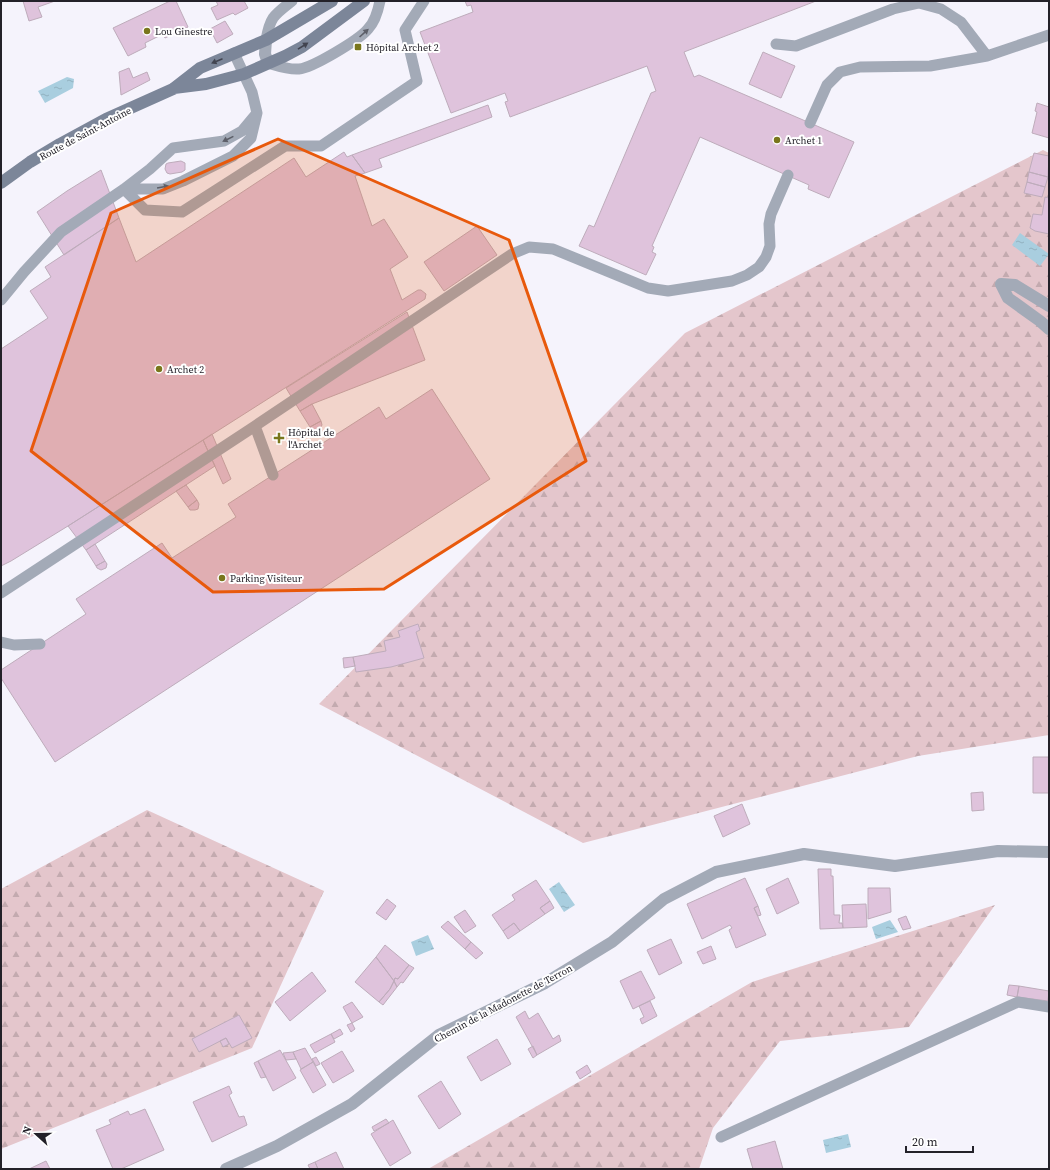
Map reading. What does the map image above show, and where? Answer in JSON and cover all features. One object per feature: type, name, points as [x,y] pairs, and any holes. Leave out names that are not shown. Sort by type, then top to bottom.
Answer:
[{"type":"street","name":"Route de Saint-Antoine","points":[[1,183],[30,162],[60,144],[106,119],[173,89],[200,68],[266,40],[332,1]]},
{"type":"street","name":"Route de Saint-Antoine","points":[[173,89],[206,84],[244,74],[268,63],[302,47],[364,1]]},
{"type":"street","points":[[266,40],[265,54],[268,63]]},
{"type":"street","points":[[1049,306],[1015,285],[1001,284],[1008,298],[1049,329]]},
{"type":"street","name":"Chemin de la Madonette de Terron","points":[[226,1169],[277,1146],[352,1104],[440,1034],[545,983],[612,942],[664,899],[716,872],[804,854],[895,866],[998,851],[1049,852]]},
{"type":"lane","points":[[266,40],[269,25],[274,15],[292,1]]},
{"type":"lane","points":[[268,63],[284,68],[299,69],[312,66],[361,36],[369,28],[377,13],[380,1]]},
{"type":"lane","points":[[124,189],[145,210],[182,212],[285,146],[321,146],[417,81],[405,30],[424,1]]},
{"type":"lane","points":[[776,44],[796,46],[893,9],[919,3],[941,9],[962,22],[987,56]]},
{"type":"lane","points":[[810,123],[826,85],[840,72],[860,67],[930,66],[987,56],[1049,35]]},
{"type":"lane","points":[[124,189],[163,189],[183,182],[233,156],[251,138],[257,113],[252,92],[234,53]]},
{"type":"lane","points":[[1,300],[24,272],[61,232],[124,189],[150,169],[173,148],[224,141],[242,132],[257,113]]},
{"type":"lane","points":[[1,593],[255,426],[512,254],[530,248],[553,249],[648,288],[668,291],[732,281],[747,275],[759,267],[766,256],[770,246],[769,224],[771,214],[788,175]]},
{"type":"lane","points":[[255,426],[273,475]]},
{"type":"lane","points":[[1,642],[14,645],[40,644]]},
{"type":"lane","points":[[721,1137],[1018,1002],[1049,1007]]},
{"type":"highlighted area","points":[[278,139],[509,240],[586,461],[384,589],[213,592],[31,451],[111,213]]},
{"type":"green space","points":[[1043,150],[1049,153],[1049,735],[918,756],[583,843],[319,704],[685,333]]},
{"type":"green space","points":[[147,810],[324,891],[252,1048],[1,1149],[1,889]]},
{"type":"green space","points":[[995,905],[909,1027],[780,1041],[713,1128],[699,1169],[428,1169],[752,982]]},
{"type":"water","points":[[67,77],[74,79],[73,88],[45,103],[38,91]]},
{"type":"water","points":[[1020,233],[1049,254],[1040,266],[1012,245]]},
{"type":"water","points":[[559,882],[575,905],[564,912],[549,889]]},
{"type":"water","points":[[890,920],[898,932],[876,939],[872,927]]},
{"type":"water","points":[[428,935],[434,949],[416,956],[411,942]]},
{"type":"water","points":[[848,1134],[851,1147],[826,1153],[823,1140]]},
{"type":"building","points":[[23,1],[55,1],[38,7],[42,17],[29,21]]},
{"type":"building","name":"Lou Ginestre","points":[[170,1],[176,1],[188,27],[165,38],[163,34],[145,43],[146,47],[128,56],[113,28]]},
{"type":"building","points":[[216,1],[244,1],[248,8],[235,15],[233,13],[217,20],[211,8],[218,5]]},
{"type":"building","name":"Archet 1","points":[[465,1],[816,1],[684,52],[694,77],[699,75],[854,142],[829,198],[808,189],[809,185],[700,137],[652,246],[654,247],[652,252],[656,254],[646,275],[579,246],[589,225],[594,227],[651,93],[656,91],[647,66],[510,117],[505,102],[508,101],[505,93],[451,113],[420,32],[473,12],[471,5],[467,6]]},
{"type":"building","points":[[225,21],[233,34],[217,43],[210,29]]},
{"type":"building","points":[[763,52],[795,66],[781,98],[749,84]]},
{"type":"building","points":[[129,68],[133,78],[147,72],[150,80],[121,95],[119,72]]},
{"type":"building","points":[[1037,103],[1049,107],[1049,138],[1032,133],[1037,112],[1035,111]]},
{"type":"building","points":[[488,105],[492,117],[379,159],[382,167],[365,173],[352,155]]},
{"type":"building","name":"Archet 2","points":[[344,152],[347,157],[352,155],[365,173],[355,176],[372,226],[384,219],[408,257],[390,269],[402,300],[418,290],[421,290],[426,294],[425,299],[68,526],[1,566],[1,349],[48,318],[30,291],[51,277],[45,267],[119,218],[136,262],[294,158],[306,177]]},
{"type":"building","points":[[1034,153],[1049,156],[1048,177],[1029,172]]},
{"type":"building","points":[[181,161],[185,163],[185,170],[170,174],[167,173],[165,169],[166,164]]},
{"type":"building","points":[[101,170],[119,218],[64,255],[37,212]]},
{"type":"building","points":[[1029,172],[1048,177],[1045,187],[1027,182]]},
{"type":"building","points":[[1027,182],[1045,187],[1042,197],[1024,193]]},
{"type":"building","points":[[1045,197],[1049,198],[1049,234],[1035,231],[1030,228],[1033,214],[1042,215]]},
{"type":"building","points":[[477,226],[497,255],[444,291],[424,262]]},
{"type":"building","points":[[407,312],[425,360],[312,404],[300,411],[286,388]]},
{"type":"building","name":"Parking Visiteur","points":[[432,389],[490,479],[55,762],[1,678],[1,670],[86,614],[76,599],[162,543],[172,558],[236,517],[228,504],[379,407],[386,419]]},
{"type":"building","points":[[312,404],[321,421],[310,427],[300,411]]},
{"type":"building","points":[[321,421],[322,425],[319,430],[316,431],[311,429],[310,427]]},
{"type":"building","points":[[212,434],[231,479],[223,484],[203,440]]},
{"type":"building","points":[[203,440],[215,466],[86,550],[68,526]]},
{"type":"building","points":[[186,485],[197,500],[188,507],[176,491]]},
{"type":"building","points":[[197,500],[199,504],[198,509],[190,510],[188,507]]},
{"type":"building","points":[[95,544],[105,561],[96,566],[86,550]]},
{"type":"building","points":[[105,561],[107,564],[106,568],[101,570],[97,568],[96,566]]},
{"type":"building","points":[[418,624],[420,630],[416,632],[424,658],[391,667],[356,672],[353,657],[386,651],[384,641],[400,637],[398,631]]},
{"type":"building","points":[[353,657],[355,666],[344,668],[343,658]]},
{"type":"building","points":[[1033,757],[1049,757],[1049,793],[1033,793]]},
{"type":"building","points":[[983,792],[984,810],[972,811],[971,793]]},
{"type":"building","points":[[742,804],[750,824],[723,837],[714,816]]},
{"type":"building","points":[[818,869],[831,869],[831,876],[833,876],[834,915],[840,915],[839,923],[842,923],[843,928],[820,929]]},
{"type":"building","points":[[745,878],[758,906],[754,908],[766,935],[736,948],[729,930],[732,928],[730,925],[702,939],[687,904]]},
{"type":"building","points":[[788,878],[799,903],[777,914],[766,889]]},
{"type":"building","points":[[536,880],[550,901],[540,908],[545,914],[520,931],[514,923],[503,931],[492,915],[515,900],[512,895]]},
{"type":"building","points":[[868,888],[890,888],[891,912],[868,919]]},
{"type":"building","points":[[387,899],[396,906],[386,920],[376,913]]},
{"type":"building","points":[[550,901],[554,908],[545,914],[540,908]]},
{"type":"building","points":[[866,904],[867,927],[843,928],[842,905]]},
{"type":"building","points":[[758,906],[761,915],[758,916],[754,908]]},
{"type":"building","points":[[465,910],[476,926],[465,933],[454,917]]},
{"type":"building","points":[[906,916],[911,928],[903,930],[898,919]]},
{"type":"building","points":[[448,921],[471,942],[465,949],[441,927]]},
{"type":"building","points":[[514,923],[520,931],[508,939],[503,931]]},
{"type":"building","points":[[671,939],[682,963],[659,975],[647,950]]},
{"type":"building","points":[[471,942],[483,953],[476,959],[465,949]]},
{"type":"building","points":[[385,945],[409,965],[398,979],[395,978],[394,981],[376,957]]},
{"type":"building","points":[[711,946],[716,959],[703,964],[697,952]]},
{"type":"building","points":[[376,957],[394,981],[390,989],[379,1002],[355,982]]},
{"type":"building","points":[[409,965],[414,968],[403,983],[401,982],[397,987],[394,981],[395,978],[398,979]]},
{"type":"building","points":[[641,971],[655,998],[633,1009],[620,981]]},
{"type":"building","points":[[312,972],[326,991],[290,1021],[275,1002]]},
{"type":"building","points":[[394,981],[397,987],[383,1005],[379,1002],[390,989]]},
{"type":"building","points":[[1009,985],[1019,986],[1017,997],[1007,995]]},
{"type":"building","points":[[1019,986],[1049,991],[1048,1001],[1017,997]]},
{"type":"building","points":[[650,1001],[657,1016],[642,1024],[640,1019],[644,1017],[639,1006]]},
{"type":"building","points":[[352,1002],[363,1017],[352,1023],[343,1007]]},
{"type":"building","points":[[525,1011],[529,1019],[538,1013],[553,1039],[559,1035],[561,1041],[537,1055],[516,1017]]},
{"type":"building","points":[[239,1015],[252,1038],[232,1048],[226,1038],[199,1052],[192,1039]]},
{"type":"building","points":[[352,1023],[355,1029],[351,1032],[347,1025]]},
{"type":"building","points":[[340,1029],[343,1034],[334,1039],[331,1034]]},
{"type":"building","points":[[331,1034],[335,1042],[315,1053],[310,1045]]},
{"type":"building","points":[[226,1038],[229,1044],[223,1047],[220,1041]]},
{"type":"building","points":[[497,1039],[511,1064],[481,1081],[467,1057]]},
{"type":"building","points":[[533,1046],[537,1055],[533,1058],[528,1049]]},
{"type":"building","points":[[305,1048],[313,1062],[301,1069],[293,1052]]},
{"type":"building","points":[[280,1050],[296,1078],[273,1091],[258,1061]]},
{"type":"building","points":[[342,1051],[354,1071],[333,1083],[321,1063]]},
{"type":"building","points":[[293,1052],[296,1059],[286,1060],[283,1053]]},
{"type":"building","points":[[316,1057],[320,1064],[316,1066],[312,1059]]},
{"type":"building","points":[[258,1061],[266,1077],[261,1078],[254,1063]]},
{"type":"building","points":[[313,1062],[326,1085],[313,1093],[300,1070]]},
{"type":"building","points":[[587,1065],[591,1072],[580,1079],[576,1072]]},
{"type":"building","points":[[441,1081],[461,1114],[439,1129],[418,1096]]},
{"type":"building","points":[[229,1086],[232,1093],[229,1095],[239,1117],[244,1116],[247,1125],[212,1142],[193,1102]]},
{"type":"building","points":[[145,1109],[164,1150],[121,1169],[113,1169],[96,1130],[111,1124],[109,1120],[128,1111],[130,1115]]},
{"type":"building","points":[[386,1119],[389,1123],[374,1131],[372,1127]]},
{"type":"building","points":[[393,1120],[411,1153],[390,1166],[371,1134]]},
{"type":"building","points":[[775,1141],[783,1169],[753,1169],[747,1149]]},
{"type":"building","points":[[336,1152],[344,1169],[318,1169],[315,1162]]},
{"type":"building","points":[[46,1161],[50,1169],[29,1169]]},
{"type":"building","points":[[315,1162],[318,1169],[310,1169],[308,1165]]},
{"type":"place","name":"Lou Ginestre","points":[[147,31]]},
{"type":"place","name":"Hôpital Archet 2","points":[[358,47]]},
{"type":"place","name":"Archet 1","points":[[777,140]]},
{"type":"place","name":"Archet 2","points":[[159,369]]},
{"type":"place","name":"Hôpital de l'Archet","points":[[279,438]]},
{"type":"place","name":"Parking Visiteur","points":[[222,578]]}]
